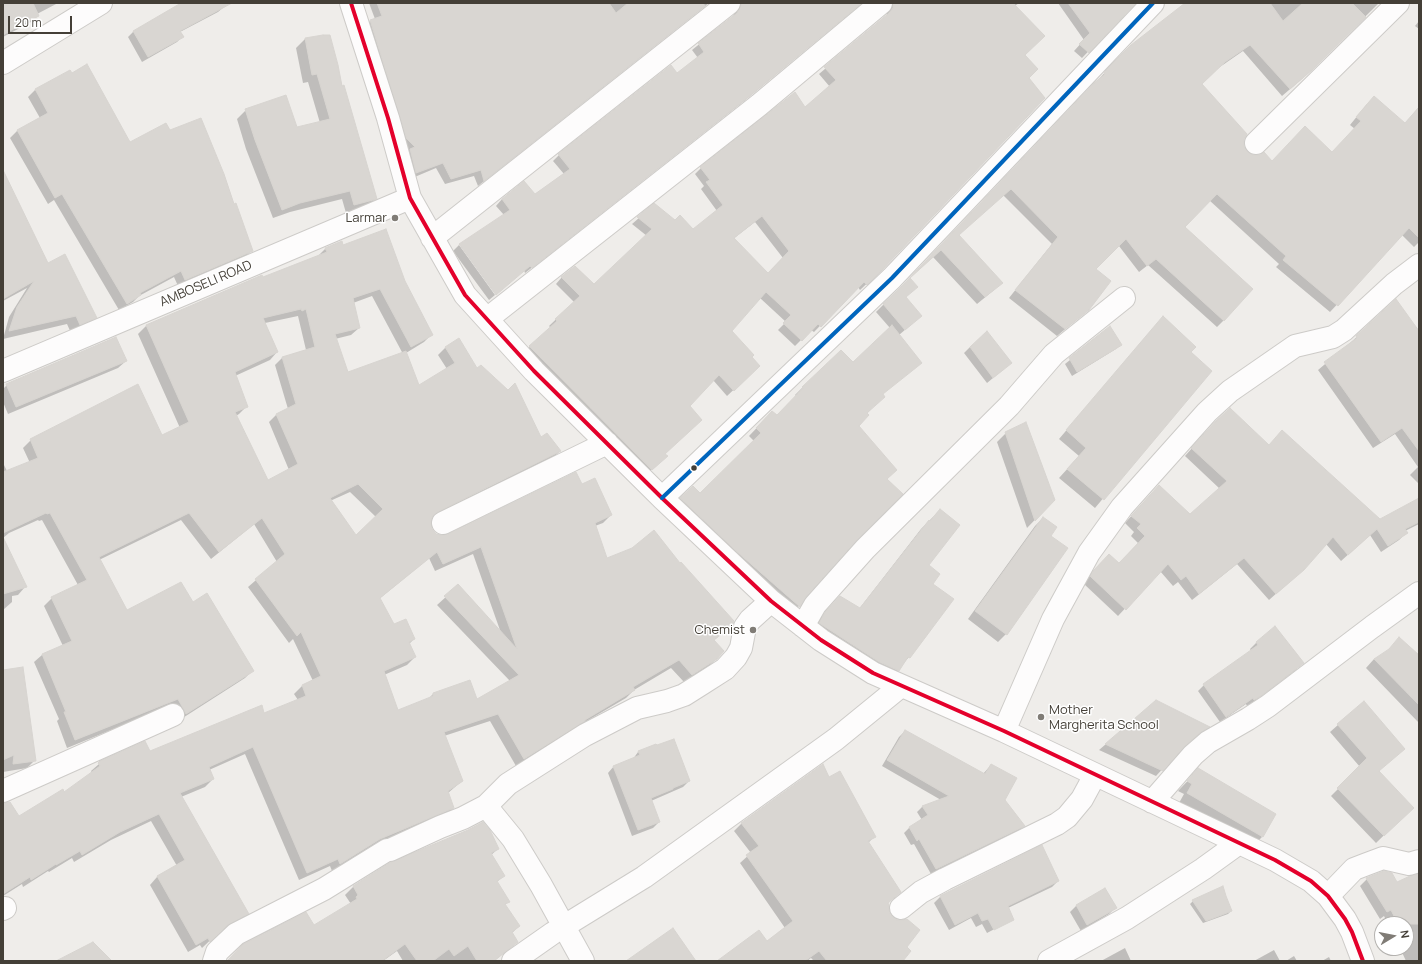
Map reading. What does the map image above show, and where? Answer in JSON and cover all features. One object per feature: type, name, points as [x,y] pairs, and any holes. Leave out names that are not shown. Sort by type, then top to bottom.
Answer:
[{"type":"street","points":[[3,63],[101,3]]},
{"type":"street","points":[[351,3],[388,118],[410,198],[465,294],[534,371],[662,498],[771,601],[821,640],[873,673],[1004,732],[1276,860],[1311,881],[1328,896],[1345,919],[1352,932],[1363,961]]},
{"type":"street","points":[[432,238],[729,3]]},
{"type":"street","points":[[487,319],[759,106],[881,3]]},
{"type":"street","points":[[662,498],[892,278],[1153,3]]},
{"type":"street","points":[[1256,143],[1398,3]]},
{"type":"street","name":"AMBOSELI ROAD","points":[[3,371],[410,198]]},
{"type":"street","points":[[1004,732],[1053,619],[1089,553],[1122,507],[1207,412],[1230,391],[1296,346],[1333,337],[1344,330],[1394,284],[1419,265]]},
{"type":"street","points":[[803,626],[815,605],[865,549],[1009,406],[1054,354],[1124,298]]},
{"type":"street","points":[[443,523],[607,443]]},
{"type":"street","points":[[1152,802],[1193,755],[1208,742],[1224,731],[1248,719],[1268,706],[1419,593]]},
{"type":"street","points":[[214,961],[217,952],[236,934],[324,889],[387,850],[463,818],[486,806],[508,784],[585,735],[637,708],[667,701],[684,695],[725,669],[736,657],[741,648],[745,627],[750,620],[771,601]]},
{"type":"street","points":[[513,961],[644,877],[836,738],[901,686]]},
{"type":"street","points":[[3,791],[173,715]]},
{"type":"street","points":[[901,908],[921,892],[945,879],[1057,824],[1067,817],[1082,799],[1095,775]]},
{"type":"street","points":[[486,806],[513,839],[583,961]]},
{"type":"street","points":[[1049,961],[1127,918],[1203,869],[1239,843]]},
{"type":"street","points":[[1328,896],[1354,869],[1366,864],[1382,858],[1409,864],[1419,861]]},
{"type":"building","points":[[3,3],[33,3],[39,16],[3,35]]},
{"type":"building","points":[[181,3],[232,3],[180,31],[184,37],[148,57],[133,31]]},
{"type":"building","points":[[377,3],[609,3],[616,13],[628,3],[703,3],[705,6],[484,181],[481,170],[451,179],[443,163],[416,173],[410,149],[415,147],[406,138],[370,20],[382,16]]},
{"type":"building","points":[[742,3],[862,3],[751,95],[532,268],[530,266],[496,295],[459,244],[510,210],[502,199],[524,181],[535,194],[570,169],[558,154],[671,65],[677,73],[704,52],[698,43],[737,13]]},
{"type":"building","points":[[893,3],[1013,3],[1045,36],[1025,55],[1038,69],[1029,78],[1045,98],[867,285],[864,282],[821,327],[818,324],[802,341],[783,323],[791,315],[766,292],[732,331],[754,355],[752,357],[760,366],[734,391],[719,375],[690,406],[702,420],[665,454],[668,456],[652,470],[529,346],[557,321],[555,319],[580,296],[561,277],[575,266],[594,284],[652,229],[637,217],[654,203],[675,220],[680,215],[693,229],[723,205],[706,182],[710,180],[700,167],[795,92],[805,107],[836,80],[824,67],[889,13],[893,8]],"holes":[[[762,216],[789,251],[768,273],[734,238]]]},
{"type":"building","points":[[1068,3],[1136,3],[1089,53],[1079,44],[1090,33]]},
{"type":"building","points":[[1185,3],[1270,3],[1283,21],[1303,3],[1352,3],[1366,17],[1311,71],[1290,89],[1250,45],[1225,62],[1202,84],[1247,134],[1244,140],[1244,146],[1247,151],[1253,155],[1259,155],[1264,152],[1272,161],[1305,126],[1332,152],[1361,121],[1356,117],[1374,96],[1405,123],[1419,107],[1419,238],[1409,228],[1338,306],[1283,260],[1286,256],[1217,194],[1185,227],[1253,289],[1224,321],[1156,259],[1147,266],[1126,239],[1096,269],[1111,281],[1089,310],[1065,329],[1015,290],[1058,237],[1011,189],[959,235],[1003,283],[985,297],[941,250],[910,278],[918,287],[906,297],[922,316],[905,330],[883,304],[901,287],[1094,83],[1105,74],[1104,73],[1106,70],[1131,45]]},
{"type":"building","points":[[330,35],[342,86],[344,85],[377,199],[354,205],[350,191],[300,203],[282,210],[255,140],[245,109],[286,95],[297,127],[330,119],[317,74],[312,75],[305,38]]},
{"type":"building","points":[[87,64],[130,142],[166,123],[170,130],[201,118],[224,174],[234,204],[236,203],[253,251],[185,280],[181,271],[140,293],[141,295],[127,304],[62,194],[55,198],[17,130],[48,113],[35,89],[70,70],[72,73]]},
{"type":"building","points":[[3,170],[48,263],[65,254],[97,318],[80,325],[76,316],[9,331],[17,307],[34,281],[3,299]]},
{"type":"building","points":[[386,229],[405,281],[433,335],[411,347],[380,289],[353,298],[360,328],[335,334],[348,372],[406,351],[419,385],[455,363],[445,347],[459,338],[477,368],[481,365],[508,390],[515,383],[541,437],[547,433],[561,451],[438,512],[433,516],[431,522],[432,529],[436,534],[448,534],[576,472],[582,484],[595,478],[612,515],[595,523],[607,558],[632,548],[654,530],[680,563],[681,562],[734,621],[733,625],[714,640],[724,651],[717,659],[692,675],[679,660],[633,687],[635,690],[524,759],[498,714],[444,732],[463,781],[448,791],[454,808],[380,839],[340,864],[338,859],[307,873],[253,747],[209,767],[214,779],[180,793],[249,914],[228,925],[210,942],[208,938],[196,945],[157,876],[185,860],[159,814],[120,832],[82,855],[80,851],[31,880],[30,877],[3,894],[3,803],[10,802],[19,816],[63,789],[64,792],[100,766],[98,763],[100,761],[145,741],[150,751],[262,705],[264,713],[306,696],[302,685],[321,676],[301,632],[297,636],[255,579],[285,554],[262,518],[219,552],[189,513],[99,557],[127,610],[181,582],[193,602],[207,593],[254,671],[186,714],[178,699],[75,740],[64,712],[66,712],[42,654],[72,641],[51,597],[87,580],[50,513],[46,513],[3,533],[3,472],[38,458],[30,439],[138,384],[162,435],[189,422],[146,325],[262,275],[263,277],[327,252],[325,248],[342,241],[343,245]],"holes":[[[301,309],[302,311],[306,309],[315,347],[282,357],[296,404],[276,414],[298,464],[268,480],[235,412],[248,407],[235,372],[278,352],[263,318]],[[358,484],[383,509],[356,535],[330,498]],[[481,547],[517,649],[458,584],[444,596],[519,675],[477,699],[470,680],[433,693],[433,696],[398,710],[384,671],[416,657],[409,642],[415,639],[406,619],[394,624],[380,598],[437,552],[443,564]]]},
{"type":"building","points":[[1396,299],[1419,331],[1419,451],[1402,428],[1381,442],[1324,362],[1357,338],[1356,336]]},
{"type":"building","points":[[1163,316],[1196,347],[1191,352],[1212,371],[1104,500],[1067,469],[1086,448],[1066,430]]},
{"type":"building","points":[[892,325],[922,363],[883,394],[885,397],[867,413],[869,415],[859,426],[897,470],[887,479],[903,494],[856,541],[806,597],[800,607],[736,551],[680,498],[693,486],[700,493],[761,433],[756,428],[772,411],[777,415],[803,388],[802,387],[841,350],[853,362]]},
{"type":"building","points":[[1110,326],[1122,345],[1077,372],[1069,358]]},
{"type":"building","points":[[987,331],[1012,363],[993,378],[970,347]]},
{"type":"building","points":[[116,337],[127,361],[16,407],[6,384]]},
{"type":"building","points":[[1230,408],[1269,445],[1282,430],[1380,519],[1419,498],[1419,522],[1405,529],[1408,533],[1388,546],[1377,529],[1348,555],[1333,537],[1304,570],[1276,594],[1244,558],[1199,594],[1186,576],[1181,580],[1168,564],[1126,610],[1090,576],[1109,554],[1119,563],[1145,536],[1137,528],[1141,524],[1131,516],[1159,485],[1190,514],[1227,481],[1191,448]]},
{"type":"building","points":[[1026,422],[1055,500],[1035,521],[1005,432]]},
{"type":"building","points":[[940,509],[960,525],[929,565],[940,574],[933,584],[954,599],[910,658],[908,657],[899,671],[879,662],[819,623],[825,612],[840,596],[860,608],[929,520],[930,521]]},
{"type":"building","points":[[1043,517],[1057,527],[1051,536],[1068,548],[1007,635],[975,611]]},
{"type":"building","points":[[3,537],[27,587],[3,594]]},
{"type":"building","points":[[1275,626],[1304,663],[1261,696],[1254,700],[1253,698],[1226,717],[1203,684],[1258,645],[1256,642]]},
{"type":"building","points":[[1399,637],[1419,655],[1419,705],[1374,659],[1389,649]]},
{"type":"building","points":[[23,667],[36,761],[13,764],[14,755],[3,760],[3,670]]},
{"type":"building","points":[[1156,700],[1210,727],[1200,733],[1185,746],[1163,771],[1105,744]]},
{"type":"building","points":[[1364,701],[1405,749],[1379,771],[1414,808],[1384,836],[1337,788],[1367,758],[1337,724]]},
{"type":"building","points":[[905,730],[985,774],[991,764],[1017,778],[1005,800],[1025,826],[936,869],[919,839],[917,841],[909,827],[928,815],[922,806],[949,796],[887,760]]},
{"type":"building","points":[[674,739],[690,781],[651,798],[660,822],[638,830],[613,766],[640,755],[638,751]]},
{"type":"building","points":[[823,764],[829,777],[840,771],[876,837],[868,841],[901,892],[888,903],[891,915],[897,920],[907,919],[920,930],[907,947],[911,951],[903,961],[827,961],[819,951],[805,961],[717,961],[759,930],[767,941],[793,921],[746,855],[759,846],[741,823]]},
{"type":"building","points":[[1198,768],[1276,814],[1263,837],[1187,793],[1192,784],[1187,781]]},
{"type":"building","points":[[483,822],[490,830],[499,849],[491,853],[505,876],[497,881],[510,902],[505,904],[520,926],[512,932],[518,942],[494,961],[477,961],[468,946],[454,956],[449,949],[433,961],[417,961],[405,944],[382,961],[227,961],[243,944],[306,912],[314,925],[357,899],[356,897],[358,895],[353,886],[391,862],[468,830]]},
{"type":"building","points":[[1042,845],[1059,881],[1008,906],[1014,920],[994,930],[988,919],[982,921],[978,913],[955,925],[940,896]]},
{"type":"building","points":[[1384,871],[1392,873],[1397,882],[1419,874],[1419,924],[1414,924],[1414,916],[1394,916],[1391,910],[1387,912],[1366,878]]},
{"type":"building","points":[[1223,886],[1232,911],[1206,921],[1192,900]]},
{"type":"building","points":[[1105,888],[1117,908],[1087,925],[1076,905]]},
{"type":"building","points":[[673,928],[696,961],[626,961]]},
{"type":"building","points":[[93,942],[112,961],[56,961]]},
{"type":"transit line","points":[[351,3],[388,118],[410,198],[465,295],[534,371],[662,498],[771,601],[821,640],[873,673],[1004,731],[1275,860],[1311,881],[1328,896],[1345,919],[1352,932],[1363,961]]},
{"type":"transit line","points":[[662,498],[892,278],[1153,3]]},
{"type":"place","name":"Larmar","points":[[395,218]]},
{"type":"place","name":"Chemist","points":[[753,630]]},
{"type":"place","name":"Mother Margherita School","points":[[1041,717]]}]
